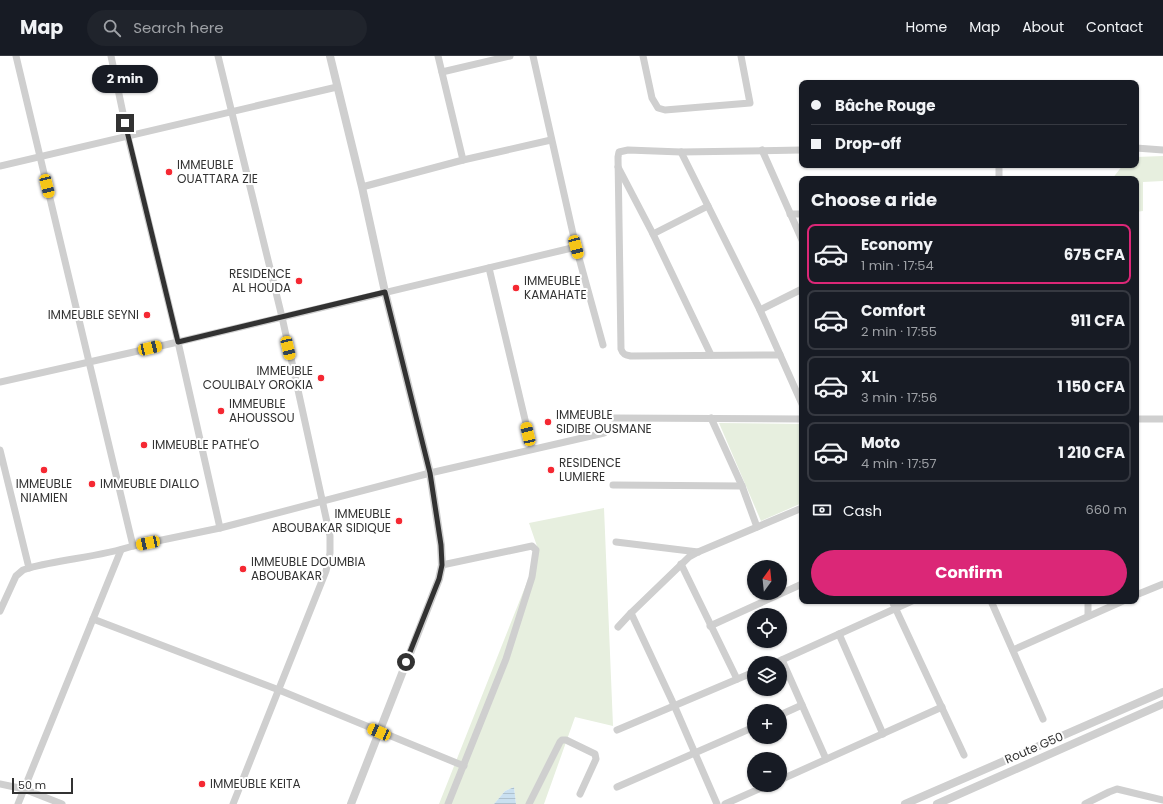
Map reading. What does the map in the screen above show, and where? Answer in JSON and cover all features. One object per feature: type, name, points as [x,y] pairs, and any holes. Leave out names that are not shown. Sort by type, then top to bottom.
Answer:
[{"type":"street","points":[[16,56],[134,546]]},
{"type":"street","points":[[111,56],[128,137],[178,342],[220,528]]},
{"type":"street","points":[[218,56],[282,317],[330,536],[330,553],[326,571],[233,804]]},
{"type":"street","points":[[330,56],[362,187],[385,292],[430,473],[441,545],[442,565],[439,579],[350,804]]},
{"type":"street","points":[[438,56],[463,160]]},
{"type":"street","points":[[442,72],[510,56]]},
{"type":"street","points":[[533,56],[576,247],[603,346]]},
{"type":"street","points":[[643,56],[652,98],[658,108],[665,110],[750,103],[741,56]]},
{"type":"street","points":[[0,166],[337,87]]},
{"type":"street","points":[[362,187],[463,160],[551,140]]},
{"type":"street","points":[[1139,148],[1163,150]]},
{"type":"street","points":[[762,150],[799,234]]},
{"type":"street","points":[[780,355],[624,355],[621,349],[618,154],[622,151],[681,152],[799,150]]},
{"type":"street","points":[[681,152],[760,310],[799,397]]},
{"type":"street","points":[[617,165],[653,234],[710,355]]},
{"type":"street","points":[[653,234],[708,206]]},
{"type":"street","points":[[790,214],[799,214]]},
{"type":"street","points":[[0,382],[178,342],[576,247]]},
{"type":"street","points":[[488,268],[532,449]]},
{"type":"street","points":[[760,310],[799,290]]},
{"type":"street","points":[[613,418],[799,419]]},
{"type":"street","points":[[711,418],[742,486],[757,527]]},
{"type":"street","points":[[1139,418],[1163,419]]},
{"type":"street","points":[[0,611],[16,576],[28,568],[52,562],[121,550],[220,528],[322,500],[430,473],[604,433]]},
{"type":"street","points":[[0,450],[3,478],[28,568]]},
{"type":"street","points":[[614,484],[742,486]]},
{"type":"street","points":[[618,627],[689,557],[799,509]]},
{"type":"street","points":[[616,542],[698,552]]},
{"type":"street","points":[[442,565],[532,546],[536,550],[532,577],[509,651],[448,804]]},
{"type":"street","points":[[18,804],[121,550]]},
{"type":"street","points":[[681,564],[737,679]]},
{"type":"street","points":[[1139,594],[1163,584]]},
{"type":"street","points":[[710,626],[799,585]]},
{"type":"street","points":[[787,657],[839,634],[894,604],[964,755]]},
{"type":"street","points":[[992,604],[1043,719]]},
{"type":"street","points":[[1088,604],[1088,616]]},
{"type":"street","points":[[1013,650],[1116,604]]},
{"type":"street","points":[[631,613],[674,705],[717,804]]},
{"type":"street","points":[[93,619],[279,690],[464,766]]},
{"type":"street","points":[[839,634],[883,734]]},
{"type":"street","points":[[617,730],[747,675]]},
{"type":"street","points":[[787,678],[802,705],[826,759]]},
{"type":"street","name":"Route G50","points":[[905,804],[1163,692]]},
{"type":"street","name":"Route G50","points":[[937,804],[1163,704]]},
{"type":"street","points":[[787,712],[802,705]]},
{"type":"street","points":[[787,777],[942,707]]},
{"type":"street","points":[[617,787],[747,730]]},
{"type":"street","points":[[529,804],[562,740],[566,740],[595,754],[596,756],[596,760],[580,794]]},
{"type":"street","points":[[0,784],[24,789],[62,804]]},
{"type":"street","points":[[1084,804],[1109,792],[1117,790],[1163,800]]},
{"type":"street","points":[[725,804],[752,792]]},
{"type":"green space","points":[[1163,156],[1163,181],[1143,182],[1143,211],[1139,212],[1139,176],[1114,176],[1121,168],[1139,168],[1139,157]]},
{"type":"green space","points":[[719,423],[799,424],[799,504],[761,521]]},
{"type":"green space","points":[[604,508],[613,726],[575,717],[544,804],[516,804],[514,787],[505,791],[494,804],[439,804],[539,552],[529,523]]},
{"type":"water","points":[[514,787],[516,804],[494,804],[505,791]]},
{"type":"place","name":"IMMEUBLE OUATTARA ZIE","points":[[169,172]]},
{"type":"place","name":"RESIDENCE AL HOUDA","points":[[299,281]]},
{"type":"place","name":"IMMEUBLE KAMAHATE","points":[[516,288]]},
{"type":"place","name":"IMMEUBLE SEYNI","points":[[147,315]]},
{"type":"place","name":"IMMEUBLE COULIBALY OROKIA","points":[[321,378]]},
{"type":"place","name":"IMMEUBLE AHOUSSOU","points":[[221,411]]},
{"type":"place","name":"IMMEUBLE SIDIBE OUSMANE","points":[[548,422]]},
{"type":"place","name":"IMMEUBLE PATHE'O","points":[[144,445]]},
{"type":"place","name":"IMMEUBLE NIAMIEN","points":[[44,470]]},
{"type":"place","name":"RESIDENCE LUMIERE","points":[[551,470]]},
{"type":"place","name":"IMMEUBLE DIALLO","points":[[92,484]]},
{"type":"place","name":"IMMEUBLE ABOUBAKAR SIDIQUE","points":[[399,521]]},
{"type":"place","name":"IMMEUBLE DOUMBIA ABOUBAKAR","points":[[243,569]]},
{"type":"place","name":"IMMEUBLE KEITA","points":[[202,784]]},
{"type":"route","points":[[125,123],[178,342],[385,292],[430,473],[441,545],[442,565],[439,579],[406,662]]}]
